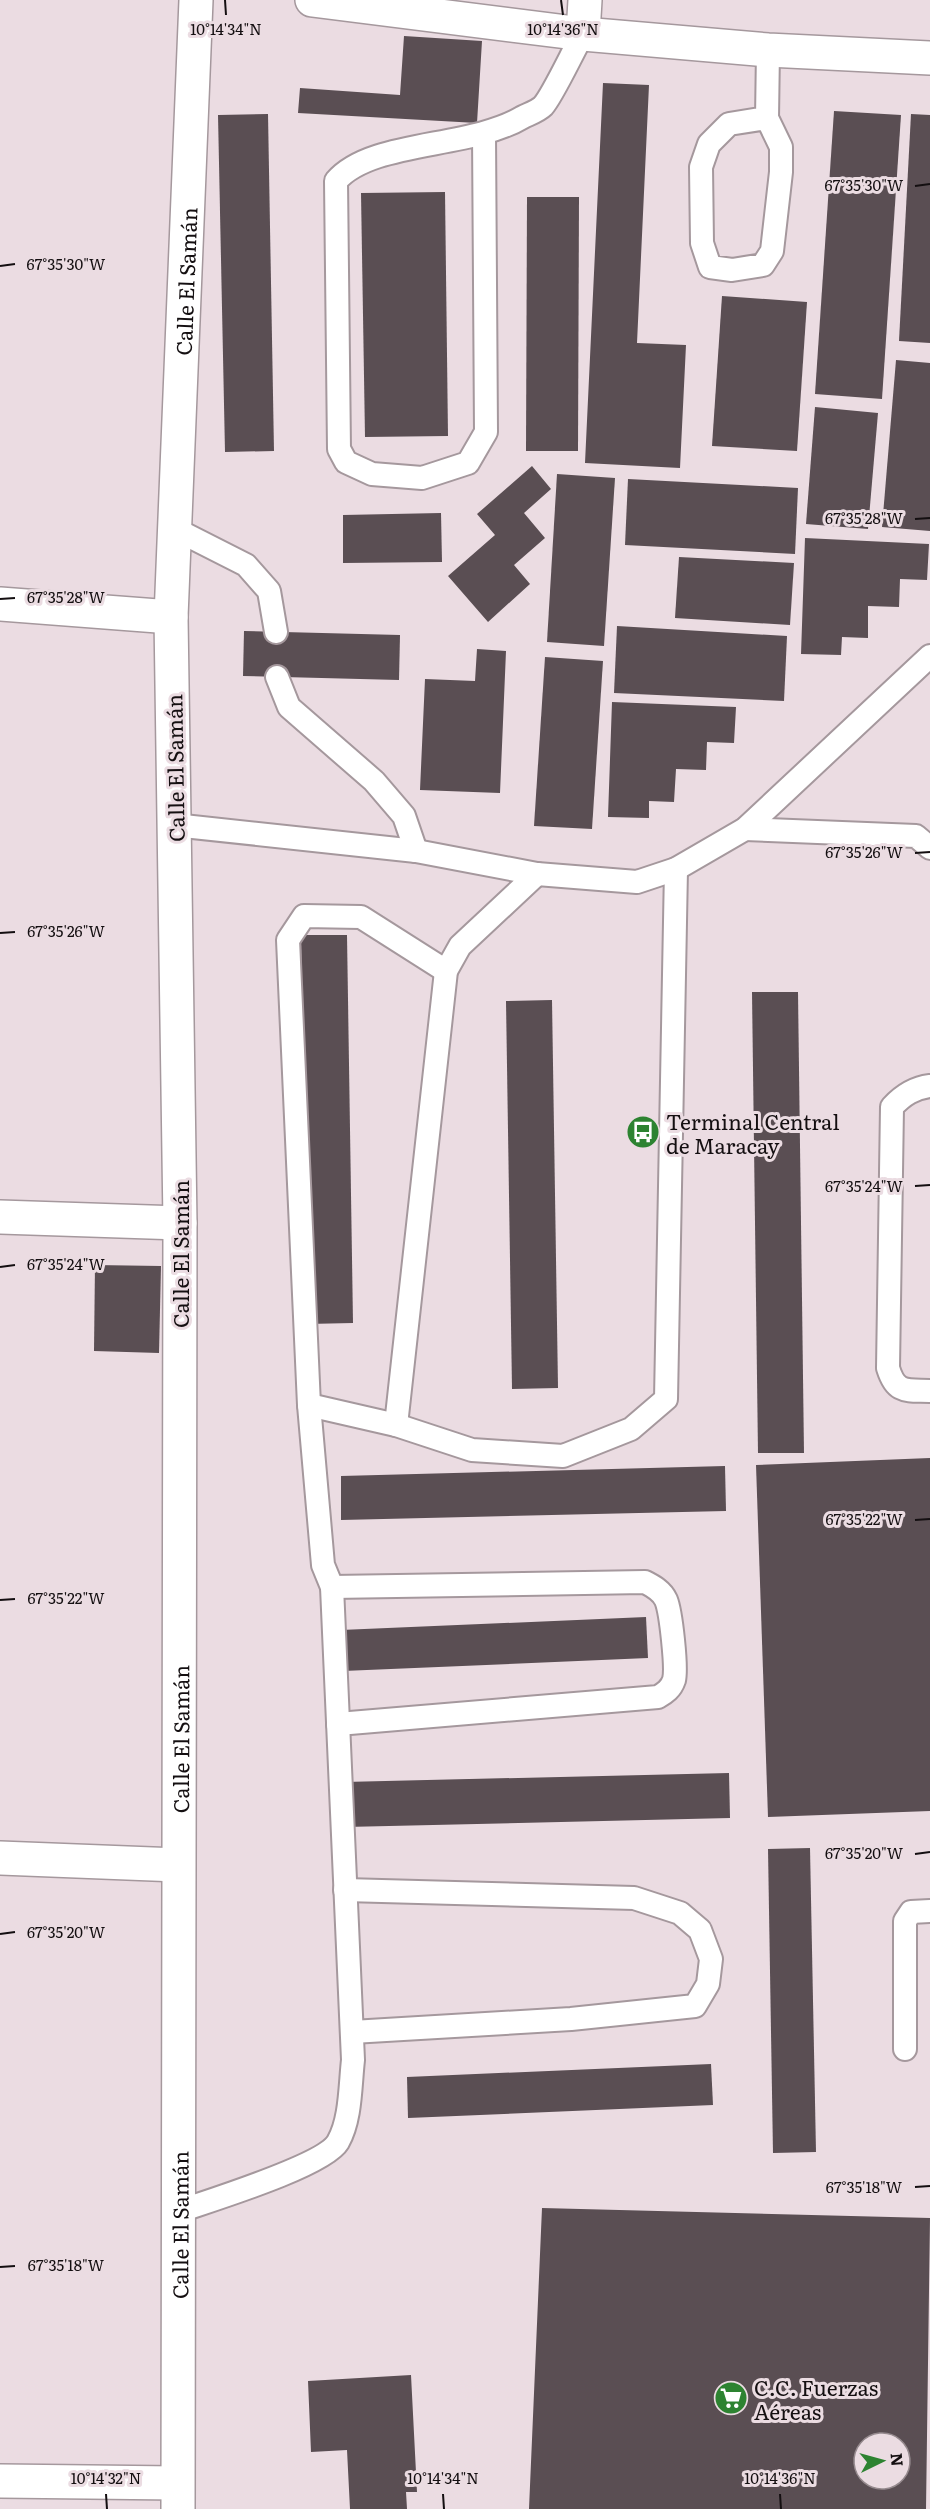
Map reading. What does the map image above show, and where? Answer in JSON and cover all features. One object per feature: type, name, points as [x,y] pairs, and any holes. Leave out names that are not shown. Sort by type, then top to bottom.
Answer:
[{"type":"street","name":"Calle El Samán","points":[[178,2496],[180,1223],[171,617],[196,0]]},
{"type":"street","points":[[312,0],[583,34],[768,50],[930,58]]},
{"type":"street","points":[[583,34],[585,0]]},
{"type":"street","points":[[0,604],[171,617]]},
{"type":"street","points":[[0,1217],[180,1223]]},
{"type":"street","points":[[0,1858],[178,1865]]},
{"type":"street","points":[[0,2481],[178,2496]]},
{"type":"lane","points":[[484,134],[486,432],[468,464],[422,478],[372,474],[346,462],[339,449],[336,181],[346,170],[371,157],[504,129],[543,106],[583,34]]},
{"type":"lane","points":[[767,118],[729,123],[709,144],[701,167],[702,243],[710,267],[732,270],[763,265],[772,251],[781,172],[781,147],[767,118],[768,50]]},
{"type":"lane","points":[[175,529],[246,565],[269,591],[276,632]]},
{"type":"lane","points":[[174,825],[416,851],[537,874],[637,882],[676,869],[745,829],[930,656]]},
{"type":"lane","points":[[277,677],[289,707],[374,781],[404,816],[416,851]]},
{"type":"lane","points":[[745,829],[916,836],[930,848]]},
{"type":"lane","points":[[309,1405],[396,1425],[472,1450],[563,1456],[631,1429],[666,1399],[676,869]]},
{"type":"lane","points":[[396,1425],[446,970],[460,946],[537,874]]},
{"type":"lane","points":[[177,2212],[319,2160],[338,2143],[348,2110],[353,2060],[332,1587],[323,1565],[309,1405],[288,940],[304,916],[361,917],[446,970]]},
{"type":"lane","points":[[930,1086],[918,1087],[902,1096],[892,1107],[888,1368],[892,1382],[902,1389],[930,1391]]},
{"type":"lane","points":[[332,1587],[645,1582],[662,1593],[666,1599],[672,1622],[674,1679],[668,1691],[658,1697],[338,1724]]},
{"type":"lane","points":[[345,1890],[634,1898],[680,1913],[700,1930],[711,1959],[708,1984],[695,2006],[571,2019],[352,2032]]},
{"type":"lane","points":[[905,2049],[905,1921],[911,1912],[930,1911]]},
{"type":"building","points":[[404,36],[482,41],[477,123],[298,113],[300,88],[400,95]]},
{"type":"building","points":[[603,83],[649,85],[637,343],[686,345],[680,468],[585,463]]},
{"type":"building","points":[[834,111],[901,115],[882,399],[815,394]]},
{"type":"building","points":[[268,114],[274,451],[225,452],[218,115]]},
{"type":"building","points":[[911,114],[930,115],[930,343],[899,341]]},
{"type":"building","points":[[445,192],[448,436],[365,437],[361,193]]},
{"type":"building","points":[[527,197],[579,197],[578,451],[526,451]]},
{"type":"building","points":[[722,296],[807,302],[797,451],[712,446]]},
{"type":"building","points":[[896,360],[930,363],[930,531],[882,527]]},
{"type":"building","points":[[815,407],[878,413],[868,529],[806,524]]},
{"type":"building","points":[[532,466],[551,489],[524,513],[545,538],[514,565],[530,584],[488,622],[448,576],[495,535],[477,514]]},
{"type":"building","points":[[557,474],[615,478],[604,646],[547,642]]},
{"type":"building","points":[[628,479],[798,488],[795,554],[625,545]]},
{"type":"building","points":[[441,513],[442,562],[343,563],[343,515]]},
{"type":"building","points":[[805,538],[929,544],[927,580],[900,579],[899,607],[868,606],[868,638],[842,637],[841,655],[801,654]]},
{"type":"building","points":[[679,557],[794,563],[790,625],[675,618]]},
{"type":"building","points":[[617,626],[787,636],[784,701],[614,693]]},
{"type":"building","points":[[244,631],[400,635],[399,680],[243,676]]},
{"type":"building","points":[[477,649],[506,651],[500,793],[420,790],[425,679],[475,681]]},
{"type":"building","points":[[545,657],[603,661],[592,829],[534,826]]},
{"type":"building","points":[[612,702],[736,707],[734,743],[707,742],[706,770],[676,769],[674,802],[649,801],[649,818],[608,817]]},
{"type":"building","points":[[301,935],[347,935],[353,1323],[307,1324]]},
{"type":"building","points":[[752,992],[798,992],[804,1453],[758,1453]]},
{"type":"building","points":[[552,1000],[558,1388],[512,1389],[506,1001]]},
{"type":"building","points":[[95,1265],[161,1266],[159,1353],[94,1351]]},
{"type":"building","points":[[930,1458],[930,1811],[768,1817],[756,1465]]},
{"type":"building","points":[[725,1466],[726,1511],[341,1520],[341,1476]]},
{"type":"building","points":[[646,1617],[648,1658],[343,1671],[341,1630]]},
{"type":"building","points":[[729,1773],[730,1818],[345,1827],[344,1782]]},
{"type":"building","points":[[810,1848],[816,2152],[773,2153],[768,1849]]},
{"type":"building","points":[[711,2064],[713,2105],[408,2118],[407,2077]]},
{"type":"building","name":"C.C. Fuerzas Aéreas","points":[[542,2208],[930,2218],[926,2509],[529,2509]]},
{"type":"building","points":[[411,2375],[417,2492],[406,2492],[407,2509],[350,2509],[347,2450],[311,2452],[308,2381]]},
{"type":"place","name":"Terminal Central de Maracay","points":[[643,1132]]},
{"type":"place","name":"C.C. Fuerzas Aéreas","points":[[731,2398]]}]
